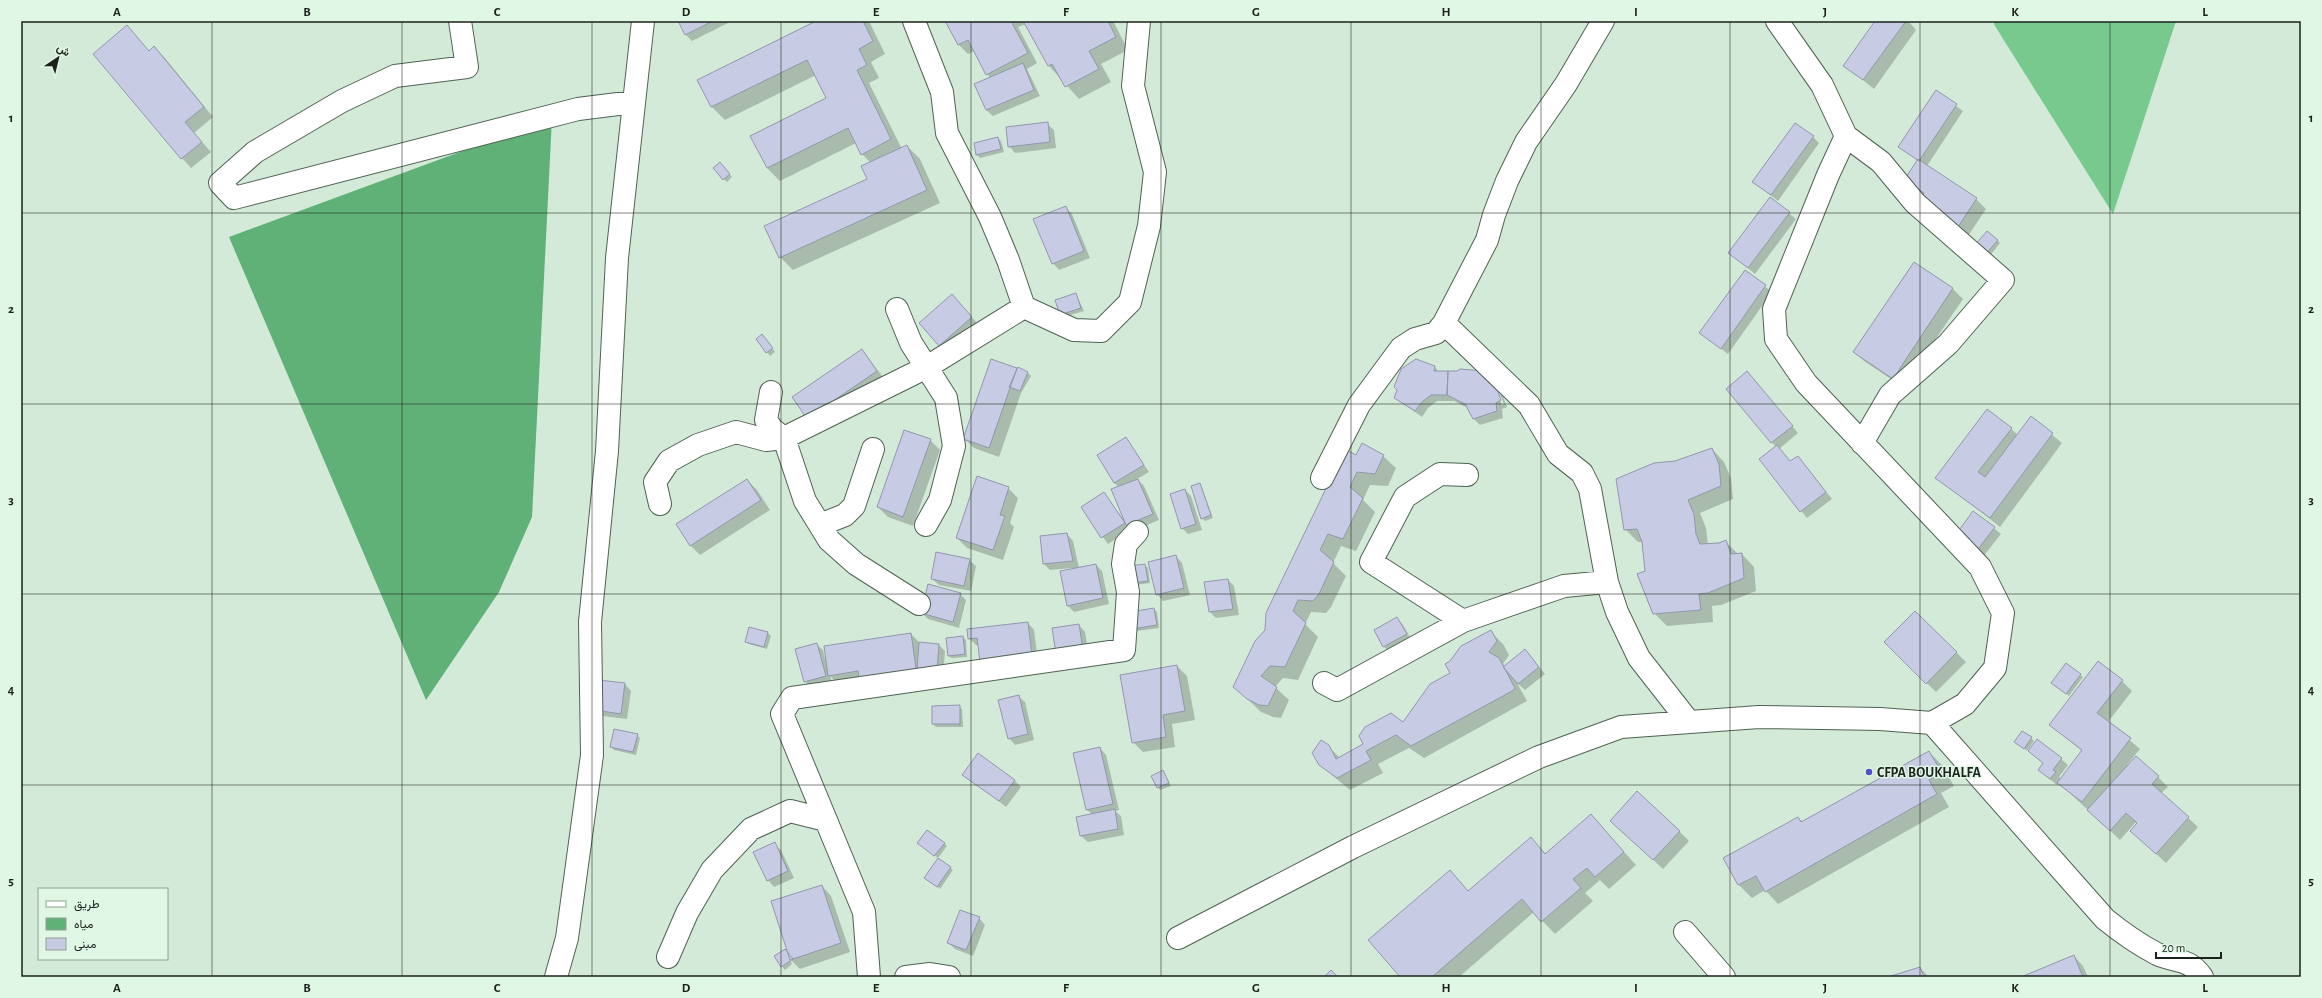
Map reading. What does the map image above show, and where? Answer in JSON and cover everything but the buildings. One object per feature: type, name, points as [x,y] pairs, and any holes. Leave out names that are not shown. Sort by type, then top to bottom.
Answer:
[{"type":"street","points":[[460,21],[467,67],[395,76],[342,101],[255,152],[220,183],[234,198],[578,109],[634,102]]},
{"type":"street","points":[[556,977],[567,938],[592,755],[590,622],[607,452],[617,258],[643,21]]},
{"type":"street","points":[[914,21],[942,92],[947,133],[990,217],[1008,260],[1024,306],[1074,330],[1101,331],[1130,302],[1149,226],[1155,172],[1133,86],[1139,21]]},
{"type":"street","points":[[1322,478],[1359,405],[1401,348],[1415,339],[1436,332],[1444,323],[1487,240],[1494,215],[1507,180],[1526,142],[1566,84],[1603,21]]},
{"type":"street","points":[[1777,21],[1822,85],[1846,136],[1881,162],[1915,203],[2004,280],[1948,344],[1890,394],[1862,443]]},
{"type":"street","points":[[1178,938],[1353,847],[1539,757],[1622,727],[1759,717],[1880,719],[1932,723],[1965,704],[1995,668],[2003,613],[1980,567],[1806,383],[1776,339],[1774,309],[1828,175],[1846,136]]},
{"type":"street","points":[[660,504],[655,482],[669,461],[698,445],[736,432],[766,440],[784,438],[927,367],[1024,306]]},
{"type":"street","points":[[897,309],[911,343],[946,398],[954,446],[940,500],[926,525]]},
{"type":"street","points":[[1444,323],[1529,405],[1558,454],[1582,473],[1590,489],[1607,582],[1616,612],[1639,658],[1689,722]]},
{"type":"street","points":[[771,392],[766,420],[772,429],[784,438],[805,501],[829,540],[856,564],[919,604]]},
{"type":"street","points":[[820,525],[845,515],[854,506],[873,449]]},
{"type":"street","points":[[1463,621],[1371,562],[1404,496],[1440,474],[1467,475]]},
{"type":"street","points":[[869,977],[864,912],[782,714],[792,698],[1124,650],[1128,592],[1123,564],[1126,544],[1137,532]]},
{"type":"street","points":[[1324,684],[1337,690],[1463,621],[1564,586],[1607,582]]},
{"type":"street","points":[[1932,723],[2105,919],[2124,934],[2158,954],[2194,965],[2202,977]]},
{"type":"street","points":[[668,957],[686,912],[712,870],[751,829],[790,811],[826,820]]},
{"type":"street","points":[[1685,932],[1724,977]]},
{"type":"street","points":[[906,977],[930,974],[949,977]]},
{"type":"shaded area","points":[[1993,21],[2176,21],[2113,214],[1995,26]]},
{"type":"water","points":[[552,118],[532,517],[499,592],[426,700],[229,237]]},
{"type":"place","name":"CFPA BOUKHALFA","points":[[1869,772]]}]
